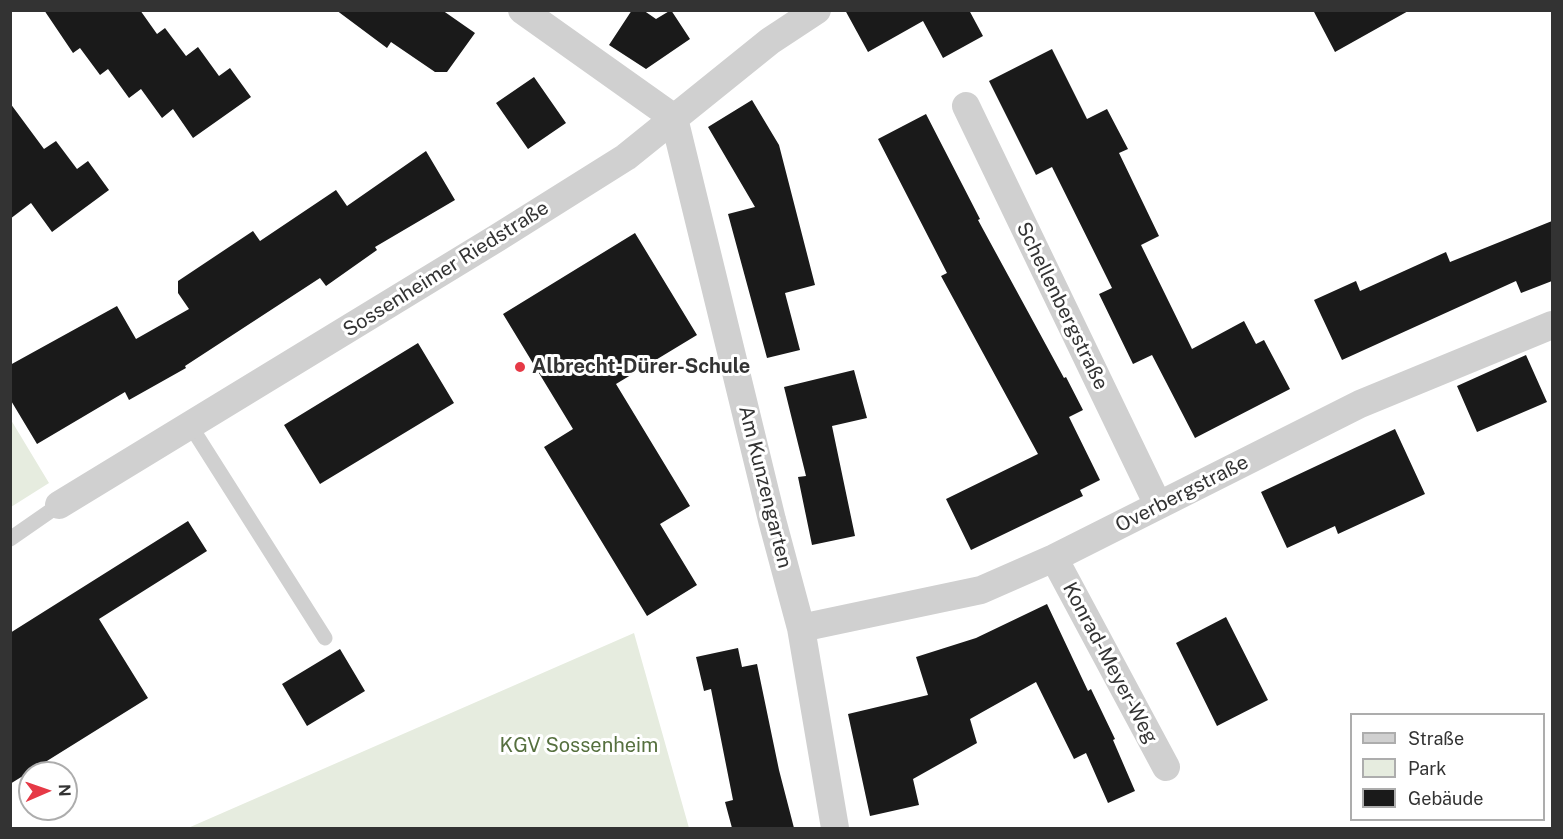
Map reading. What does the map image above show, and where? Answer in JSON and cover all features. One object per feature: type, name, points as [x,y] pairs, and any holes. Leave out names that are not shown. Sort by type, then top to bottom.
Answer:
[{"type":"street","points":[[522,10],[674,118]]},
{"type":"street","name":"Sossenheimer Riedstraße","points":[[59,505],[626,158],[770,40],[817,10]]},
{"type":"street","name":"Schellenbergstraße","points":[[966,106],[1158,505]]},
{"type":"street","name":"Am Kunzengarten","points":[[674,118],[772,520],[801,628],[835,828]]},
{"type":"street","name":"Overbergstraße","points":[[801,628],[981,590],[1054,558],[1360,404],[1552,325]]},
{"type":"street","name":"Konrad-Meyer-Weg","points":[[1054,558],[1166,767]]},
{"type":"lane","points":[[190,425],[325,638]]},
{"type":"lane","points":[[10,539],[59,505]]},
{"type":"green space","points":[[11,420],[49,483],[10,507]]},
{"type":"green space","name":"KGV Sossenheim","points":[[634,633],[689,828],[188,828]]},
{"type":"building","points":[[44,10],[140,10],[157,34],[165,28],[186,56],[198,47],[219,76],[230,68],[251,97],[193,138],[173,109],[162,118],[141,89],[129,98],[108,69],[100,75],[80,48],[73,53]]},
{"type":"building","points":[[336,10],[442,10],[475,33],[447,72],[435,72],[391,42],[387,48]]},
{"type":"building","points":[[632,10],[643,10],[656,19],[671,10],[690,39],[646,69],[609,45]]},
{"type":"building","points":[[845,10],[969,10],[983,36],[943,58],[923,21],[868,52]]},
{"type":"building","points":[[1313,10],[1410,10],[1335,52]]},
{"type":"building","points":[[1052,49],[1087,119],[1107,109],[1128,149],[1119,153],[1159,236],[1141,245],[1192,349],[1244,321],[1256,344],[1264,340],[1290,389],[1195,438],[1152,355],[1133,364],[1099,294],[1112,288],[1052,167],[1036,175],[989,81]]},
{"type":"building","points":[[534,77],[566,123],[528,149],[496,103]]},
{"type":"building","points":[[752,100],[779,145],[815,285],[785,293],[800,350],[767,358],[728,214],[755,207],[708,127]]},
{"type":"building","points":[[10,103],[44,149],[56,141],[77,169],[88,161],[109,190],[52,232],[31,203],[10,219]]},
{"type":"building","points":[[926,114],[980,219],[978,220],[1083,410],[1069,417],[1100,480],[1080,490],[1083,496],[971,550],[946,499],[1038,454],[941,276],[947,273],[878,139]]},
{"type":"building","points":[[426,151],[455,200],[375,247],[377,250],[326,286],[320,278],[185,366],[186,368],[129,400],[125,392],[37,444],[10,399],[10,365],[117,306],[136,339],[189,309],[178,293],[178,281],[253,231],[260,241],[336,190],[347,206]]},
{"type":"building","points":[[1552,221],[1552,281],[1521,293],[1516,281],[1342,360],[1314,300],[1356,281],[1360,291],[1446,252],[1450,262]]},
{"type":"building","points":[[635,233],[697,335],[616,384],[690,506],[660,524],[697,585],[647,616],[544,447],[573,429],[503,314]]},
{"type":"building","points":[[418,343],[454,403],[320,484],[284,425]]},
{"type":"building","points":[[1526,355],[1547,402],[1477,432],[1457,386]]},
{"type":"building","points":[[854,370],[867,418],[832,426],[855,536],[812,545],[798,477],[806,476],[784,387]]},
{"type":"building","points":[[1395,429],[1425,494],[1338,534],[1335,526],[1287,548],[1261,492]]},
{"type":"building","points":[[188,521],[207,551],[99,619],[148,698],[47,761],[18,761],[18,779],[10,784],[10,633]]},
{"type":"building","points":[[1047,604],[1088,691],[1091,689],[1115,739],[1113,740],[1135,791],[1108,803],[1086,753],[1074,759],[1036,682],[970,719],[977,743],[913,779],[919,805],[870,816],[848,714],[928,695],[916,657],[976,638]]},
{"type":"building","points":[[1226,617],[1268,700],[1217,726],[1176,643]]},
{"type":"building","points":[[738,648],[742,667],[757,664],[779,770],[794,828],[732,828],[725,802],[733,800],[711,689],[704,691],[696,657]]},
{"type":"building","points":[[340,649],[365,691],[307,726],[282,684]]},
{"type":"place","name":"Albrecht-Dürer-Schule","points":[[520,367]]}]
